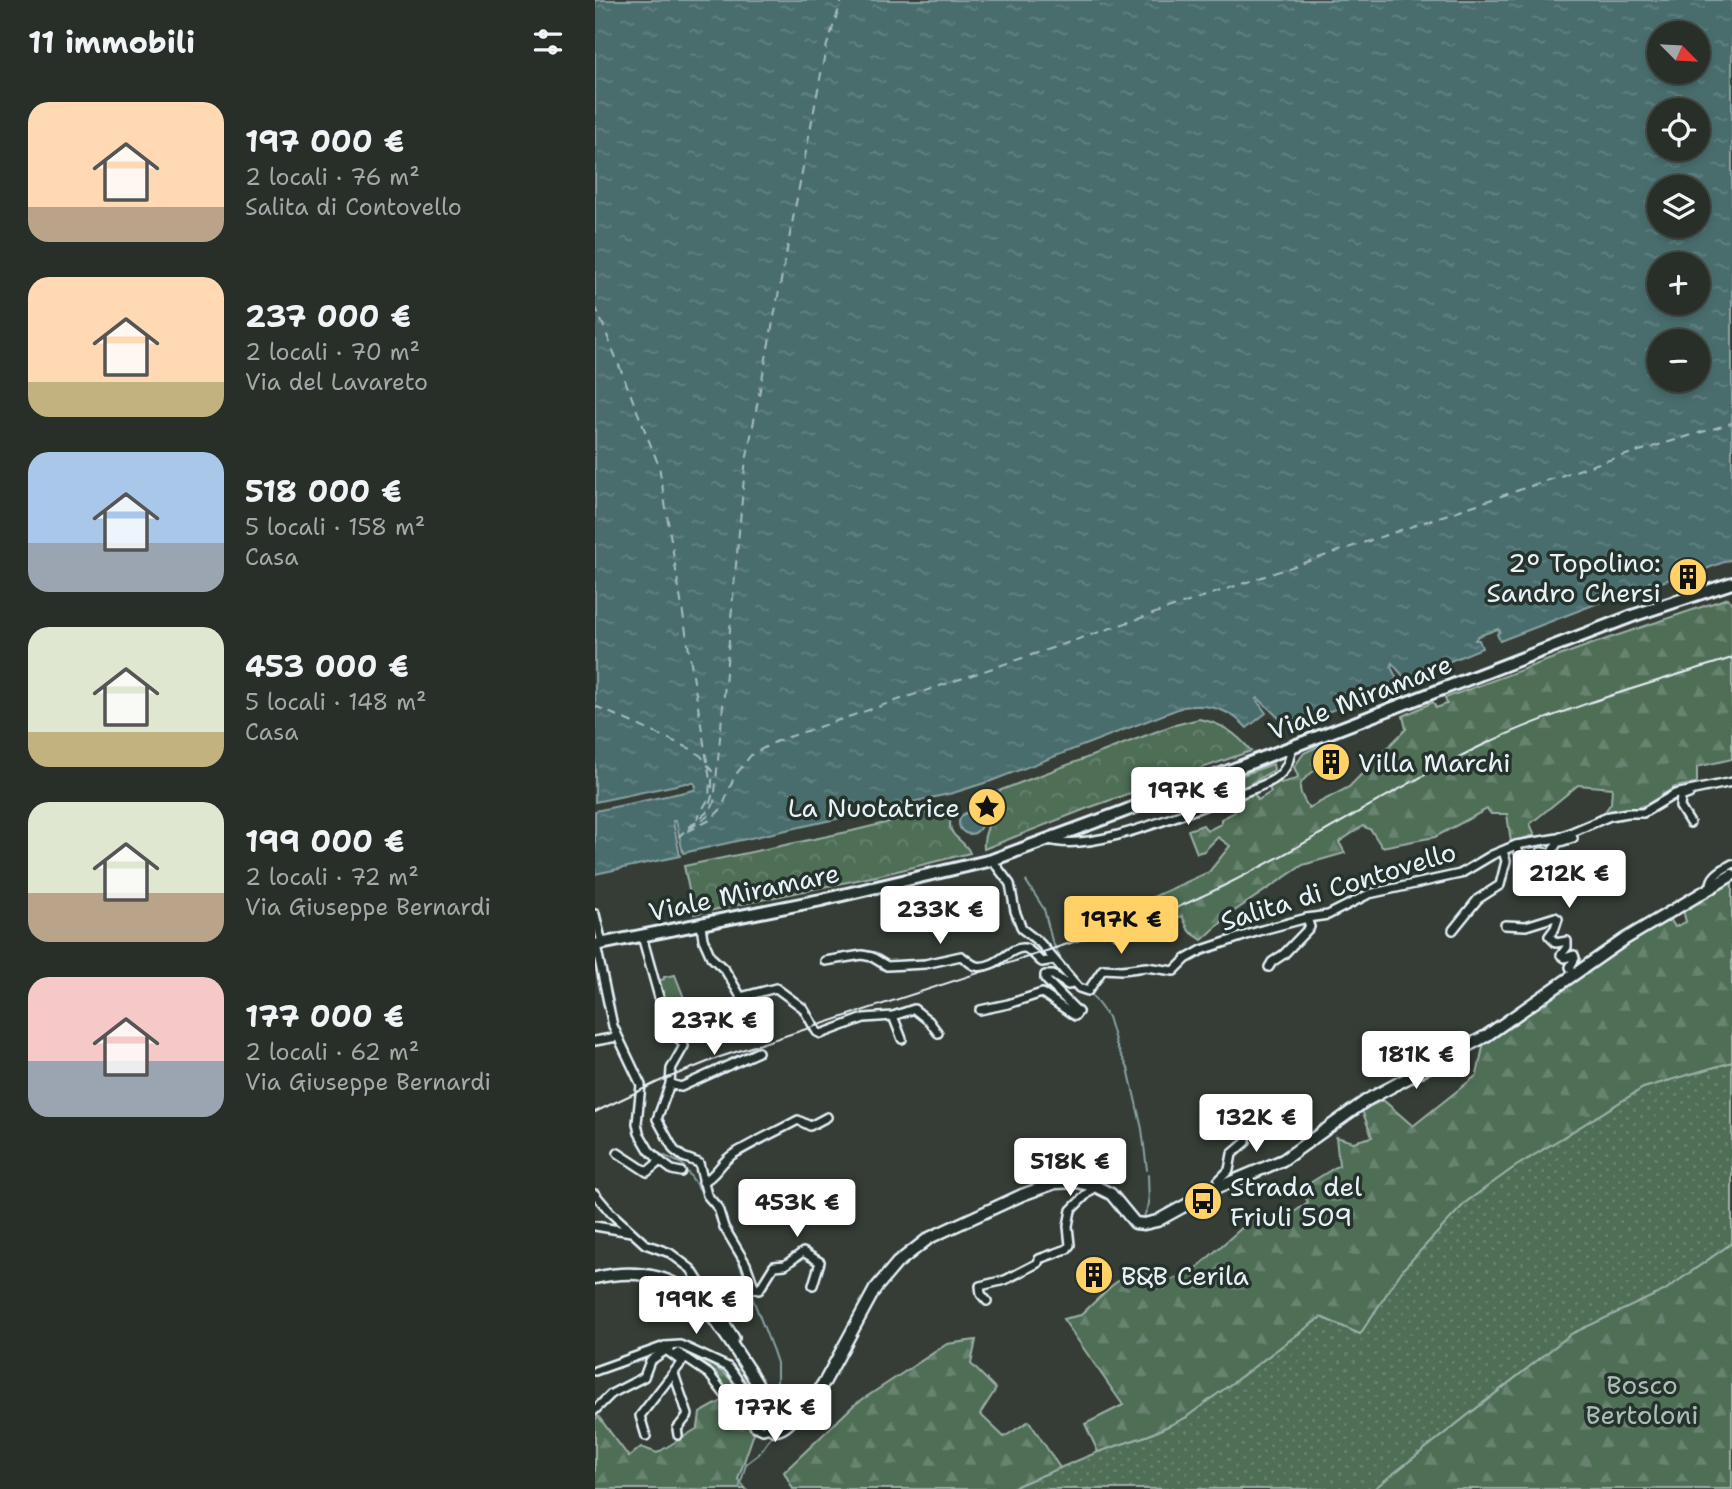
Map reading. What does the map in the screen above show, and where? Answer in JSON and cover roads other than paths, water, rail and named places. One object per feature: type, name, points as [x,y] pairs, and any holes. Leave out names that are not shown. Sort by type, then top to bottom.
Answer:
[{"type":"main road","name":"Viale Miramare","points":[[598,944],[821,900],[992,860],[1635,615],[1732,583]]},
{"type":"main road","points":[[595,1278],[634,1273],[666,1280],[677,1286],[691,1295],[731,1344],[765,1395],[784,1404],[807,1402],[825,1381],[875,1289],[897,1263],[918,1245],[1045,1185],[1077,1182],[1095,1186],[1111,1194],[1129,1217],[1140,1224],[1157,1221],[1219,1187],[1283,1160],[1367,1100],[1486,1035],[1643,927],[1732,875]]},
{"type":"street","points":[[1046,839],[1058,844],[1069,844],[1108,837],[1242,793],[1263,785],[1285,770],[1291,758],[1291,747]]},
{"type":"street","name":"Salita di Contovello","points":[[1073,982],[1084,991],[1088,990],[1103,969],[1146,967],[1174,971],[1186,959],[1202,950],[1262,930],[1328,915],[1369,894],[1460,874],[1515,845],[1558,838],[1610,816],[1643,813],[1666,798],[1732,782]]},
{"type":"street","points":[[1691,790],[1681,797],[1680,807],[1691,823]]},
{"type":"street","points":[[1570,833],[1573,838],[1557,843],[1552,852],[1567,871],[1578,871]]},
{"type":"street","points":[[1515,845],[1525,869],[1530,873],[1538,871],[1541,852],[1550,857],[1550,870],[1536,880]]},
{"type":"street","points":[[1453,930],[1478,899],[1500,885],[1506,860],[1503,850]]},
{"type":"street","points":[[980,1010],[1042,993],[1075,1016],[1078,1013],[1045,979],[1045,975],[1053,975],[1069,985],[1073,982],[1040,943],[1022,929],[1015,911],[1010,884],[992,860]]},
{"type":"street","points":[[1711,887],[1715,875],[1732,864]]},
{"type":"street","points":[[595,914],[598,944],[617,1037],[627,1051],[641,1086],[637,1123],[639,1133],[649,1150],[660,1161],[681,1172]]},
{"type":"street","points":[[1269,967],[1310,927],[1307,918]]},
{"type":"street","points":[[1506,925],[1526,926],[1558,919],[1549,936],[1556,943],[1567,941],[1567,947],[1561,955],[1565,958],[1574,955],[1576,958],[1570,967],[1574,974]]},
{"type":"street","points":[[701,925],[703,939],[711,957],[725,970],[741,997],[776,988],[799,1004],[821,1034],[864,1018],[893,1016],[914,1009],[929,1021],[938,1033]]},
{"type":"street","points":[[642,936],[664,1019],[684,1046],[671,1069],[670,1084],[658,1115],[659,1124],[674,1150],[699,1163],[708,1195],[719,1208],[723,1227],[746,1264],[755,1289],[759,1290],[774,1266],[785,1265],[803,1252],[820,1262],[813,1285]]},
{"type":"street","points":[[825,961],[862,955],[872,957],[887,966],[925,964],[961,956],[974,965],[985,966],[1021,947],[1027,948],[1042,962],[1054,960]]},
{"type":"street","points":[[893,1016],[902,1039]]},
{"type":"street","points":[[595,1041],[617,1037]]},
{"type":"street","points":[[670,1084],[681,1087],[758,1052]]},
{"type":"street","points":[[703,1182],[712,1178],[731,1155],[798,1120],[810,1126],[827,1117]]},
{"type":"street","points":[[1219,1187],[1218,1181],[1229,1170],[1232,1154],[1247,1142],[1236,1124]]},
{"type":"street","points":[[618,1153],[647,1172],[660,1161]]},
{"type":"street","points":[[987,1301],[981,1294],[980,1286],[1005,1280],[1027,1270],[1038,1263],[1039,1259],[1067,1249],[1070,1245],[1068,1226],[1071,1210],[1095,1186]]},
{"type":"street","points":[[595,1194],[611,1213],[645,1244],[678,1257],[691,1269],[735,1338],[731,1344]]},
{"type":"street","points":[[595,1226],[631,1232]]},
{"type":"street","points":[[595,1371],[667,1347],[687,1348],[728,1367],[748,1395],[754,1426],[763,1430],[770,1428]]},
{"type":"street","points":[[646,1436],[640,1416],[682,1362],[667,1347]]},
{"type":"street","points":[[667,1347],[709,1374],[726,1396]]},
{"type":"street","points":[[595,1410],[611,1394],[645,1377],[650,1362],[667,1347]]},
{"type":"street","points":[[674,1374],[688,1415],[677,1429],[678,1435]]},
{"type":"street","points":[[765,1395],[766,1424],[776,1430],[792,1424],[807,1402]]},
{"type":"water","points":[[595,0],[1732,0],[1732,559],[1698,572],[1687,569],[1662,582],[1650,581],[1641,592],[1624,593],[1500,641],[1498,629],[1478,636],[1475,640],[1479,640],[1482,648],[1409,678],[1404,677],[1392,663],[1396,677],[1394,686],[1342,707],[1338,699],[1338,708],[1305,721],[1284,723],[1258,698],[1256,699],[1266,713],[1247,728],[1233,716],[1218,709],[1183,707],[953,793],[683,853],[676,821],[673,821],[680,856],[595,874],[595,811],[694,790],[694,783],[595,802]]},
{"type":"water","points":[[970,812],[978,815],[981,823],[978,831],[970,834],[962,831],[959,823],[962,815]]},
{"type":"waterway","points":[[1026,881],[1044,909],[1052,941],[1065,967]]},
{"type":"waterway","points":[[1091,994],[1108,1017],[1117,1047],[1128,1068],[1142,1129],[1147,1170]]},
{"type":"waterway","points":[[654,1151],[682,1164],[703,1194]]},
{"type":"waterway","points":[[1143,1219],[1149,1204],[1148,1175]]},
{"type":"waterway","points":[[734,1250],[777,1363],[777,1388]]},
{"type":"waterway","points":[[739,1489],[746,1464],[759,1454],[772,1435]]},
{"type":"railway","points":[[595,1112],[660,1081],[720,1057],[1169,911],[1250,873],[1485,744],[1576,707],[1732,658]]},
{"type":"place","name":"2º Topolino: Sandro Chersi","points":[[1688,577]]},
{"type":"place","name":"Villa Marchi","points":[[1331,762]]},
{"type":"place","name":"La Nuotatrice","points":[[987,807]]},
{"type":"place","name":"Strada del Friuli 509","points":[[1203,1201]]},
{"type":"place","name":"B&B Cerila","points":[[1094,1275]]},
{"type":"park label","name":"Bosco Bertoloni","points":[[1642,1399]]}]
